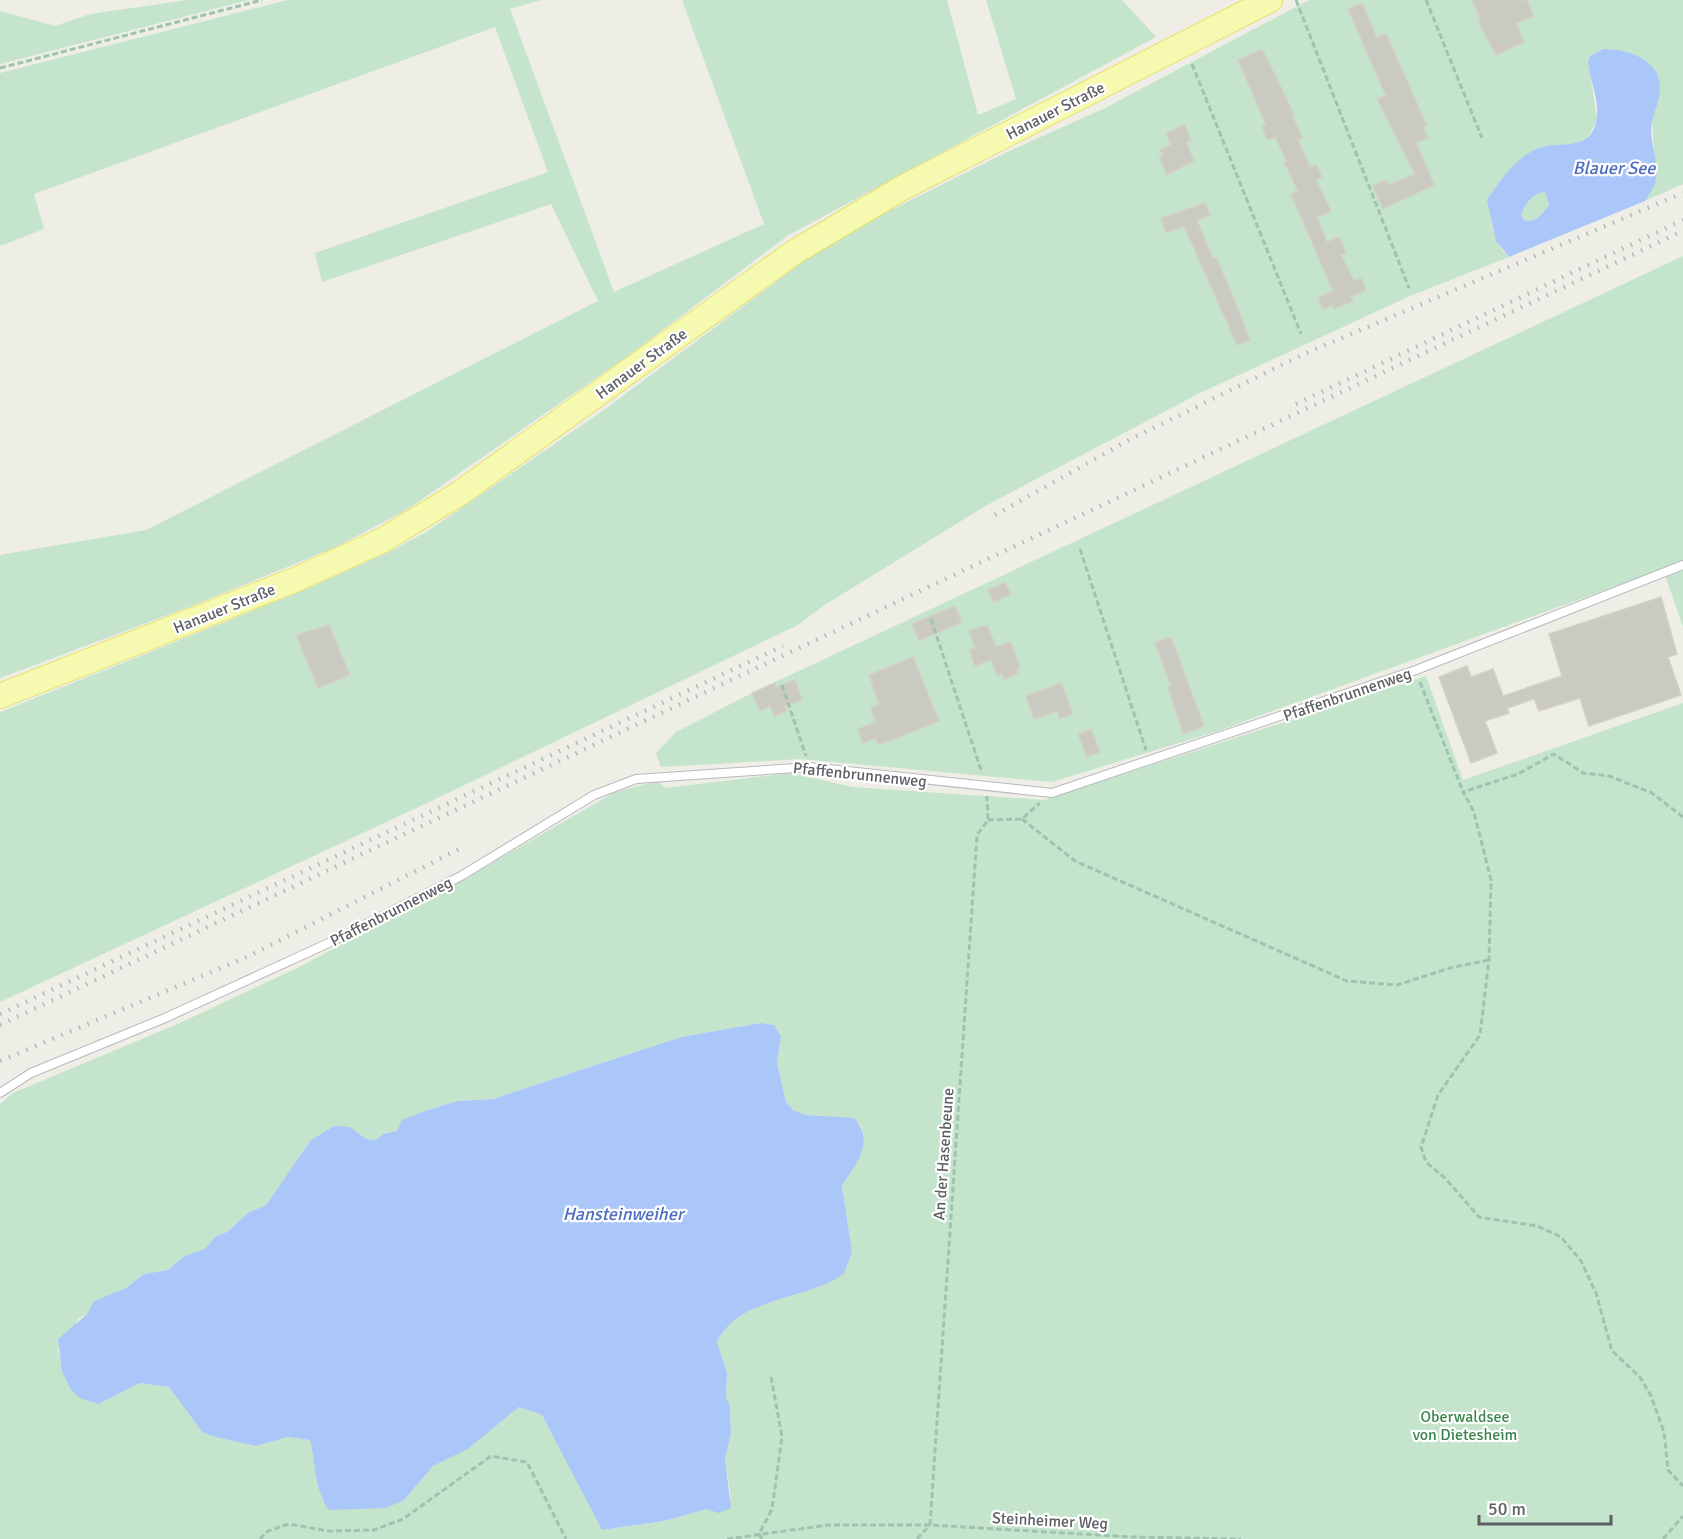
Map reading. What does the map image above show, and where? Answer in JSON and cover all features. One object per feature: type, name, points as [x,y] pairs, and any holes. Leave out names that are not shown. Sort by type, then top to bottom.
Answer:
[{"type":"main road","name":"Hanauer Straße","points":[[0,696],[297,579],[383,540],[460,493],[793,253],[837,225],[902,188],[1270,0]]},
{"type":"lane","name":"Pfaffenbrunnenweg","points":[[0,1093],[31,1073],[165,1018],[353,932],[461,876],[594,795],[617,785],[658,776],[810,767],[987,788],[1052,793],[1416,670],[1683,565]]},
{"type":"path","points":[[0,68],[262,0]]},
{"type":"path","points":[[1296,0],[1409,288]]},
{"type":"path","points":[[1426,0],[1482,138]]},
{"type":"path","points":[[1184,45],[1301,334]]},
{"type":"path","points":[[1080,549],[1149,761]]},
{"type":"path","name":"An der Hasenbeune","points":[[930,1525],[977,835],[988,820],[987,788],[931,619]]},
{"type":"path","points":[[1416,670],[1463,792],[1474,812],[1491,880],[1489,960],[1480,1035],[1438,1095],[1421,1147],[1426,1162],[1445,1178],[1479,1217],[1537,1226],[1561,1237],[1581,1261],[1596,1293],[1612,1351],[1640,1377],[1652,1396],[1664,1432],[1668,1470],[1683,1486]]},
{"type":"path","points":[[782,685],[810,767]]},
{"type":"path","points":[[1463,792],[1518,774],[1554,754],[1583,773],[1609,776],[1652,793],[1683,818]]},
{"type":"path","points":[[988,820],[1022,819],[1052,793]]},
{"type":"path","points":[[1022,819],[1075,861],[1347,981],[1397,985],[1450,968],[1489,960]]},
{"type":"path","points":[[762,1539],[759,1534],[772,1509],[782,1437],[771,1377]]},
{"type":"path","points":[[260,1539],[268,1531],[289,1524],[328,1531],[374,1530],[403,1519],[491,1456],[527,1462],[566,1539]]},
{"type":"path","points":[[1663,1539],[1683,1516]]},
{"type":"path","name":"Steinheimer Weg","points":[[727,1539],[828,1525],[930,1525],[1132,1537],[1240,1539]]},
{"type":"path","points":[[917,1539],[930,1525]]},
{"type":"green space","points":[[188,0],[249,0],[0,64],[0,11],[55,26],[90,14]]},
{"type":"green space","points":[[288,0],[541,0],[510,9],[614,292],[764,224],[682,0],[947,0],[978,115],[1016,99],[986,0],[1122,0],[1156,37],[787,236],[635,351],[405,511],[336,547],[189,607],[0,678],[0,555],[146,530],[598,301],[551,204],[322,282],[315,253],[548,172],[495,27],[34,194],[44,229],[0,246],[0,73]]},
{"type":"green space","points":[[1309,0],[1683,0],[1683,184],[1645,201],[1656,181],[1652,121],[1660,91],[1613,49],[1602,49],[1590,56],[1588,61],[1597,118],[1589,134],[1578,143],[1550,147],[1525,159],[1504,177],[1497,188],[1492,200],[1493,229],[1498,244],[1509,257],[1410,296],[1200,393],[987,505],[823,606],[798,625],[427,803],[0,1002],[0,712],[302,591],[389,552],[428,531],[604,410],[808,258],[891,210],[1005,153],[1105,108]]},
{"type":"green space","points":[[1545,192],[1549,204],[1535,219],[1524,220],[1521,215],[1527,203],[1537,194]]},
{"type":"green space","points":[[1683,256],[1683,627],[1663,569],[1218,731],[1052,782],[800,759],[661,767],[656,753],[676,732],[752,693]]},
{"type":"green space","name":"Oberwaldsee von Dietesheim","points":[[1426,676],[1463,780],[1683,703],[1683,1539],[0,1539],[0,1104],[13,1093],[180,1023],[297,968],[439,894],[615,792],[658,781],[665,788],[792,773],[852,787],[1044,800]],"holes":[[[761,1023],[774,1025],[781,1036],[777,1063],[786,1102],[793,1110],[805,1115],[823,1116],[861,1125],[863,1142],[856,1164],[842,1184],[852,1252],[844,1274],[811,1290],[757,1307],[727,1327],[717,1342],[727,1373],[726,1397],[730,1405],[731,1433],[725,1459],[731,1498],[707,1509],[664,1521],[603,1530],[542,1415],[519,1407],[468,1449],[433,1466],[404,1500],[376,1508],[322,1500],[310,1440],[288,1437],[256,1446],[202,1432],[169,1387],[140,1383],[99,1404],[75,1394],[64,1376],[58,1349],[66,1332],[73,1329],[78,1319],[87,1314],[94,1301],[126,1288],[144,1274],[168,1270],[184,1256],[205,1249],[216,1236],[227,1232],[248,1213],[266,1205],[311,1140],[334,1126],[350,1128],[366,1139],[376,1140],[383,1134],[397,1131],[402,1121],[457,1101],[493,1099],[681,1037]]]},
{"type":"water","name":"Blauer See","points":[[1603,49],[1622,51],[1641,58],[1655,70],[1660,89],[1651,129],[1656,168],[1654,185],[1645,201],[1509,257],[1496,241],[1487,200],[1509,170],[1523,157],[1539,148],[1574,143],[1589,136],[1597,116],[1588,61],[1590,56]],"holes":[[[1545,192],[1549,204],[1539,217],[1532,220],[1524,220],[1521,215],[1530,200],[1537,194]]]},
{"type":"water","name":"Hansteinweiher","points":[[761,1023],[774,1025],[781,1036],[777,1063],[786,1102],[793,1110],[805,1115],[854,1118],[860,1126],[863,1143],[858,1160],[842,1185],[852,1252],[844,1274],[811,1290],[757,1307],[727,1327],[717,1342],[727,1373],[726,1397],[730,1405],[731,1434],[725,1459],[731,1508],[718,1513],[707,1509],[664,1521],[602,1530],[542,1415],[519,1407],[468,1449],[433,1466],[404,1500],[386,1508],[329,1510],[318,1485],[310,1440],[288,1437],[256,1446],[216,1437],[202,1432],[169,1387],[140,1383],[99,1404],[80,1398],[72,1391],[62,1372],[58,1339],[87,1314],[94,1301],[126,1288],[144,1274],[168,1270],[184,1256],[205,1249],[216,1236],[227,1232],[248,1213],[266,1205],[311,1140],[334,1126],[350,1127],[366,1139],[376,1140],[383,1134],[397,1131],[402,1120],[457,1101],[493,1099],[681,1037]]},
{"type":"building","points":[[1472,0],[1527,0],[1534,16],[1516,23],[1524,42],[1496,55],[1478,21],[1481,20]]},
{"type":"building","points":[[1362,3],[1377,38],[1385,34],[1387,36],[1427,126],[1423,128],[1428,138],[1416,142],[1434,185],[1383,209],[1373,186],[1387,180],[1389,185],[1415,174],[1377,99],[1386,96],[1348,9]]},
{"type":"building","points":[[1262,49],[1294,114],[1292,115],[1303,138],[1298,140],[1310,167],[1316,165],[1322,177],[1316,180],[1331,211],[1317,217],[1327,242],[1339,237],[1346,253],[1341,255],[1354,281],[1361,278],[1366,290],[1351,297],[1353,301],[1334,309],[1332,305],[1323,309],[1318,298],[1333,291],[1291,194],[1298,191],[1284,162],[1287,161],[1275,137],[1267,140],[1262,126],[1266,125],[1238,60]]},
{"type":"building","points":[[1185,125],[1191,140],[1186,142],[1194,161],[1167,175],[1159,157],[1163,156],[1160,150],[1171,145],[1166,133]]},
{"type":"building","points":[[1205,203],[1210,216],[1197,220],[1213,259],[1216,258],[1230,289],[1250,340],[1237,345],[1184,226],[1166,233],[1161,218]]},
{"type":"building","points":[[1005,582],[1011,594],[994,602],[988,590]]},
{"type":"building","points":[[1661,597],[1677,654],[1668,657],[1681,695],[1589,726],[1580,698],[1539,711],[1534,699],[1507,708],[1509,713],[1485,721],[1497,753],[1471,763],[1439,677],[1467,666],[1471,677],[1493,669],[1503,696],[1562,676],[1549,634]]},
{"type":"building","points":[[955,606],[962,622],[919,641],[912,624]]},
{"type":"building","points":[[329,625],[350,675],[318,688],[296,635]]},
{"type":"building","points":[[987,625],[996,647],[1011,642],[1020,667],[1017,668],[1018,673],[1004,679],[1002,674],[997,676],[991,660],[975,666],[969,650],[975,648],[969,631]]},
{"type":"building","points":[[1171,637],[1204,726],[1183,734],[1168,687],[1171,686],[1155,643]]},
{"type":"building","points":[[913,657],[939,721],[884,743],[878,744],[876,738],[863,743],[858,729],[876,722],[871,708],[879,705],[869,675]]},
{"type":"building","points":[[795,680],[802,700],[784,706],[787,711],[774,716],[770,706],[760,711],[752,693],[775,683],[776,687]]},
{"type":"building","points":[[1061,683],[1073,714],[1060,719],[1057,711],[1034,719],[1026,696]]},
{"type":"building","points":[[1091,729],[1100,752],[1087,757],[1078,734]]},
{"type":"railway","points":[[995,515],[1127,441],[1304,354],[1683,193]]},
{"type":"railway","points":[[1296,404],[1683,220]]},
{"type":"railway","points":[[0,1025],[1683,231]]},
{"type":"railway","points":[[0,1014],[783,646]]},
{"type":"railway","points":[[0,1061],[247,957],[463,847]]}]
